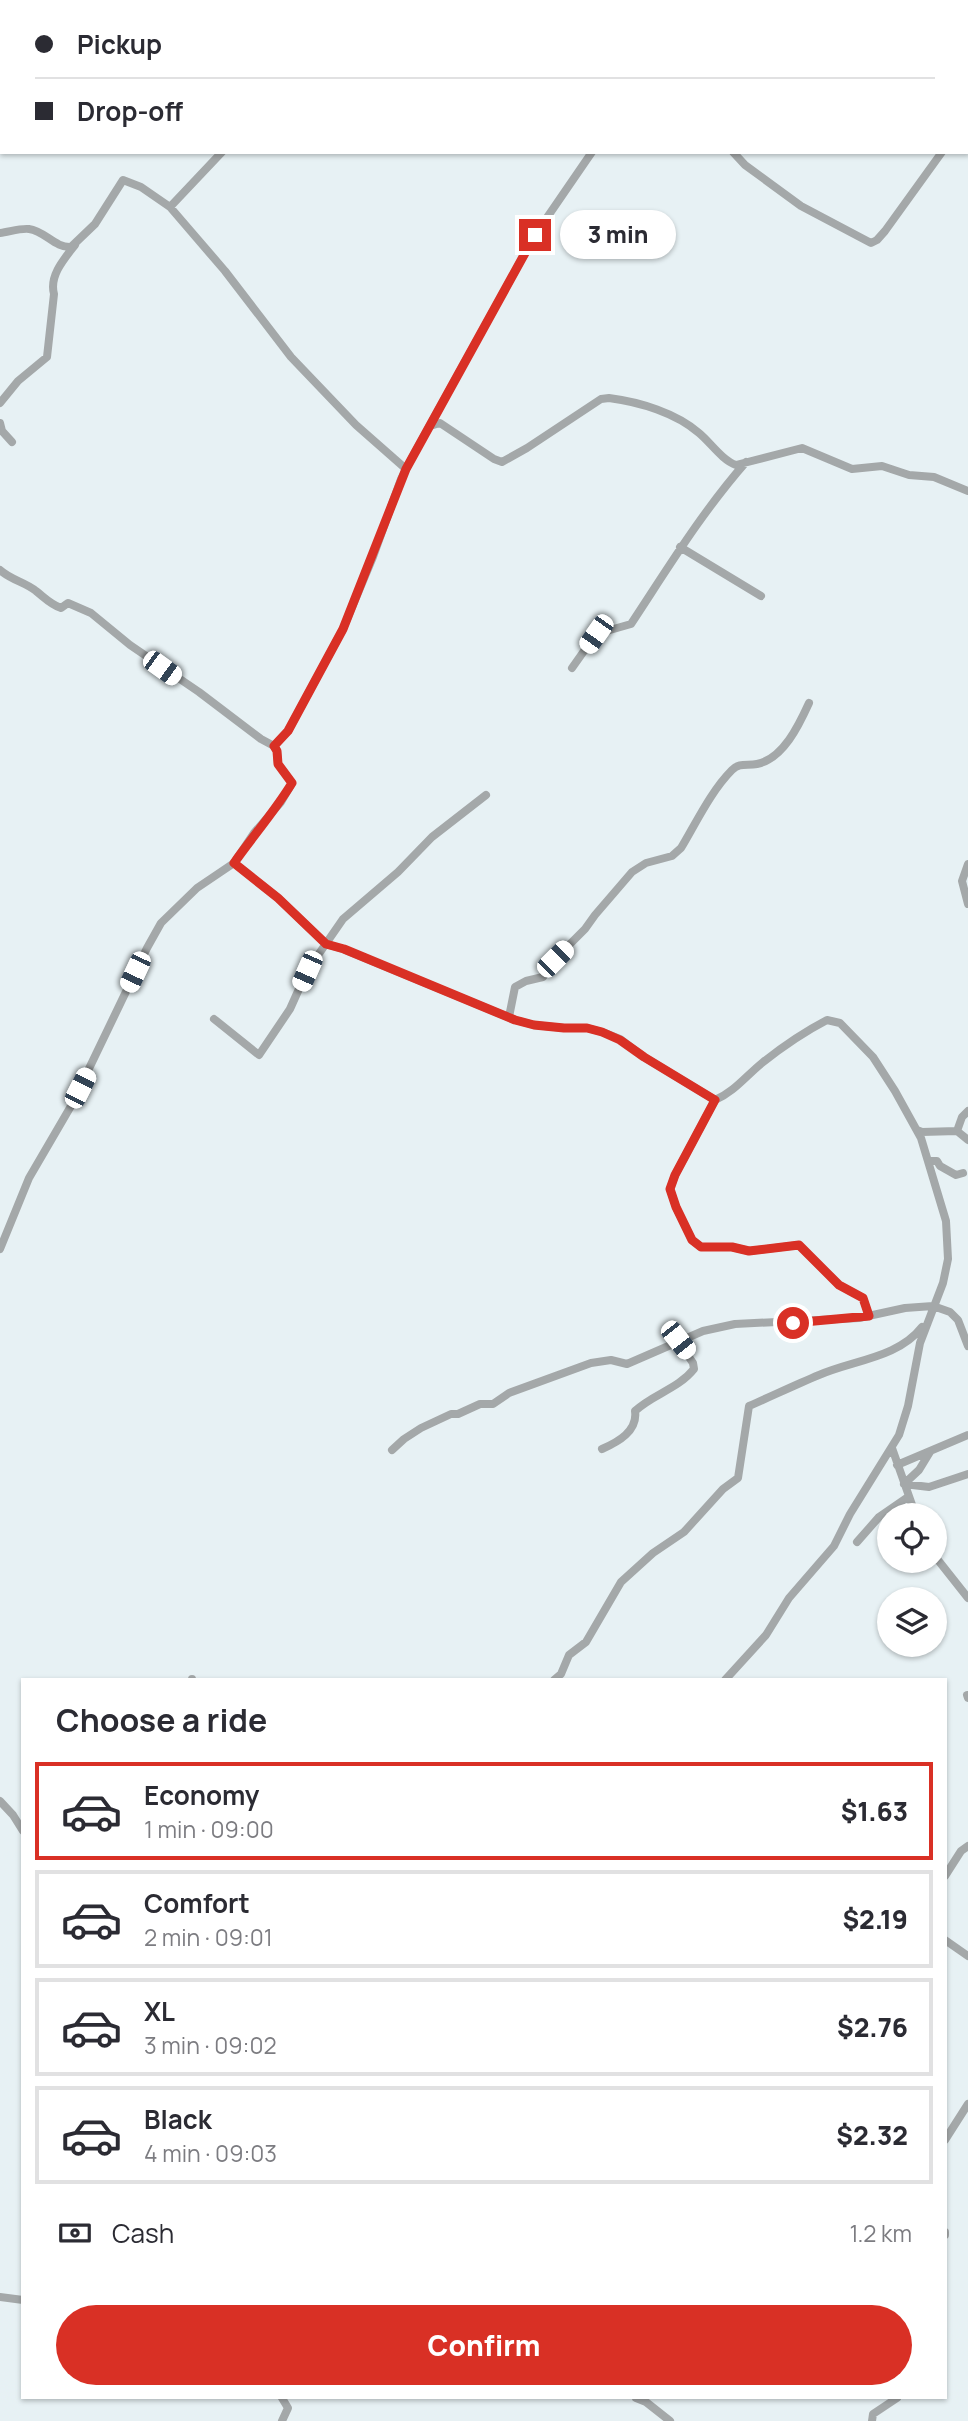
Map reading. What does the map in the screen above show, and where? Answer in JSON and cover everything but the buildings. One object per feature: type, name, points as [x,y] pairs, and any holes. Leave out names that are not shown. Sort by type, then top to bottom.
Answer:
[{"type":"street","points":[[170,207],[220,154]]},
{"type":"street","points":[[274,746],[288,731],[343,629],[406,469],[535,235],[591,154]]},
{"type":"street","points":[[735,154],[745,165],[801,206],[873,243],[885,231],[941,154]]},
{"type":"street","points":[[0,403],[18,381],[47,357],[54,294],[52,286],[62,262],[95,225],[123,180],[141,187],[170,207],[225,271],[291,357],[356,425],[406,469]]},
{"type":"street","points":[[0,233],[29,229],[65,247],[77,243]]},
{"type":"street","points":[[430,426],[440,423],[502,462],[601,399],[609,398],[680,418],[730,463],[736,465],[748,459],[802,448],[852,469],[882,466],[909,475],[934,477],[968,491]]},
{"type":"street","points":[[0,423],[12,442]]},
{"type":"street","points":[[572,668],[596,634],[631,624],[680,547],[748,459]]},
{"type":"street","points":[[680,547],[761,596]]},
{"type":"street","points":[[0,570],[36,591],[52,605],[61,608],[68,603],[91,613],[130,645],[200,692],[274,746],[278,764],[292,783],[281,802],[254,833],[234,863],[197,888],[161,923],[146,948],[71,1105],[25,1186],[0,1249]]},
{"type":"street","points":[[509,1017],[515,987],[543,977],[555,959],[585,929],[632,872],[646,863],[672,856],[681,848],[733,769],[740,764],[757,764],[779,752],[803,717],[808,703]]},
{"type":"street","points":[[214,1019],[259,1055],[290,1009],[307,971],[344,919],[398,872],[432,837],[486,795]]},
{"type":"street","points":[[234,863],[278,898],[326,944],[534,1025],[587,1028],[602,1032],[620,1040],[715,1100]]},
{"type":"street","points":[[968,864],[962,881],[968,904]]},
{"type":"street","points":[[727,1678],[766,1635],[789,1598],[834,1546],[850,1514],[892,1448],[905,1421],[926,1322],[946,1272],[949,1247],[940,1195],[921,1138],[873,1058],[840,1023],[827,1020],[764,1061],[737,1085],[732,1093],[715,1100],[670,1189],[692,1240],[701,1247],[732,1247],[749,1251],[799,1245],[839,1285],[863,1298],[869,1316]]},
{"type":"street","points":[[957,1131],[962,1117],[968,1111]]},
{"type":"street","points":[[914,1128],[922,1132],[957,1131],[968,1140]]},
{"type":"street","points":[[929,1161],[937,1161],[940,1166],[956,1175],[963,1173]]},
{"type":"street","points":[[392,1450],[421,1428],[451,1414],[458,1414],[480,1404],[493,1404],[509,1393],[591,1363],[611,1360],[627,1364],[678,1340],[735,1324],[793,1323],[869,1316],[905,1308],[933,1306],[950,1312],[958,1320],[968,1346]]},
{"type":"street","points":[[556,1678],[561,1674],[569,1655],[586,1642],[621,1582],[653,1553],[684,1532],[723,1489],[738,1478],[749,1406],[821,1374],[888,1351],[913,1339],[926,1322]]},
{"type":"street","points":[[602,1449],[621,1439],[631,1429],[636,1422],[635,1411],[667,1392],[694,1369],[678,1340]]},
{"type":"street","points":[[898,1465],[968,1435]]},
{"type":"street","points":[[892,1448],[911,1503]]},
{"type":"street","points":[[904,1484],[919,1470],[930,1452]]},
{"type":"street","points":[[904,1484],[929,1487],[968,1474]]},
{"type":"street","points":[[857,1542],[879,1517],[908,1497]]},
{"type":"street","points":[[947,1571],[968,1598]]},
{"type":"street","points":[[0,1801],[21,1828]]},
{"type":"street","points":[[947,1873],[961,1851],[968,1846]]},
{"type":"street","points":[[947,1941],[968,1956]]},
{"type":"street","points":[[947,2137],[968,2104]]},
{"type":"street","points":[[0,2297],[21,2300]]},
{"type":"street","points":[[282,2421],[288,2408],[283,2399]]},
{"type":"street","points":[[638,2399],[670,2421]]},
{"type":"street","points":[[872,2421],[873,2413],[895,2399]]},
{"type":"route","points":[[535,235],[401,479],[373,558],[330,656],[288,731],[274,746],[278,764],[292,783],[281,802],[254,833],[234,863],[278,898],[326,944],[515,1020],[534,1025],[587,1028],[602,1032],[620,1040],[715,1100],[670,1189],[692,1240],[701,1247],[732,1247],[749,1251],[799,1245],[839,1285],[863,1298],[869,1316],[793,1323]]}]
